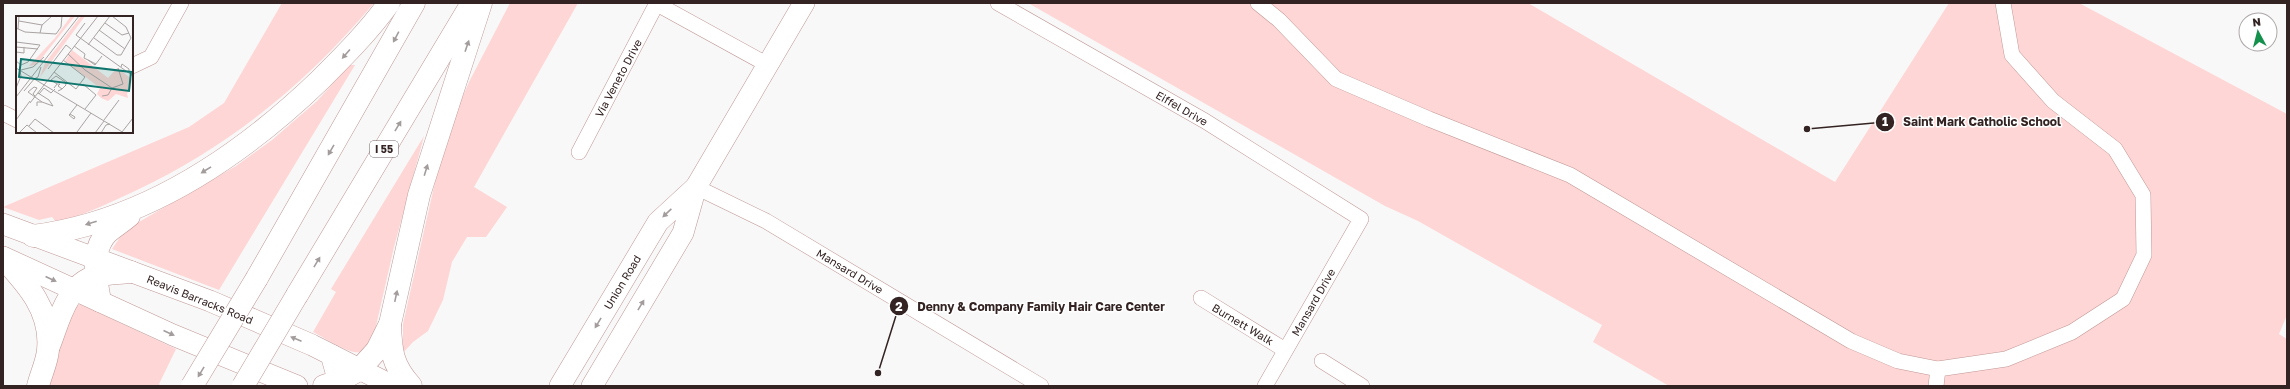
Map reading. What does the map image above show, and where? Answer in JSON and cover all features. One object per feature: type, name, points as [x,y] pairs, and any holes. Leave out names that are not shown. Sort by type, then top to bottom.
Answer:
[{"type":"highway","points":[[100,301],[96,268],[99,246],[107,234],[141,206],[212,166],[260,133],[296,103],[341,59],[389,3]]},
{"type":"highway","points":[[192,386],[257,278],[414,3]]},
{"type":"highway","name":"I 55","points":[[243,386],[472,3]]},
{"type":"highway","points":[[332,356],[334,384],[359,370],[377,350],[390,324],[418,195],[481,3]]},
{"type":"highway","points":[[33,236],[63,232],[141,206]]},
{"type":"highway","points":[[3,257],[36,297],[44,315],[48,350]]},
{"type":"highway","points":[[96,268],[130,272]]},
{"type":"highway","points":[[38,386],[48,350],[68,298],[96,268]]},
{"type":"highway","points":[[390,324],[393,361],[401,375],[411,386]]},
{"type":"main road","name":"Union Road","points":[[592,386],[683,234],[696,187],[804,3]]},
{"type":"main road","name":"Union Road","points":[[560,386],[658,222],[696,187]]},
{"type":"main road","points":[[3,224],[33,236],[96,268]]},
{"type":"main road","points":[[3,257],[173,335],[297,386]]},
{"type":"main road","name":"Reavis Barracks Road","points":[[130,272],[210,301],[332,356],[393,386]]},
{"type":"street","points":[[133,66],[151,57],[181,3]]},
{"type":"street","name":"Eiffel Drive","points":[[998,3],[1204,121],[1361,220]]},
{"type":"street","points":[[1258,3],[1279,20],[1336,79],[1428,119],[1570,175],[1851,341],[1898,361],[1938,369],[2006,359],[2072,332],[2122,299],[2144,255],[2143,195],[2115,149],[2053,101],[2012,55],[2003,3]]},
{"type":"street","points":[[657,4],[768,65]]},
{"type":"street","name":"Via Veneto Drive","points":[[579,152],[657,4]]},
{"type":"street","points":[[3,113],[16,120]]},
{"type":"street","name":"Mansard Drive","points":[[696,187],[772,225],[1041,386]]},
{"type":"street","name":"Mansard Drive","points":[[1265,386],[1361,220]]},
{"type":"street","name":"Burnett Walk","points":[[1201,298],[1285,350]]},
{"type":"street","points":[[1322,361],[1362,386]]},
{"type":"street","points":[[1936,386],[1938,369]]},
{"type":"shaded area","points":[[282,3],[374,3],[348,32],[294,86],[234,133],[203,154],[170,173],[96,209],[56,222],[52,217],[39,220],[3,207],[189,127],[224,103]]},
{"type":"shaded area","points":[[510,3],[578,3],[474,187],[507,207],[486,237],[467,237],[452,262],[443,300],[428,331],[413,342],[403,353],[403,324],[438,169],[453,119],[469,82]]},
{"type":"shaded area","points":[[1028,3],[1528,3],[1835,182],[1949,3],[2079,3],[2287,114],[2287,315],[2279,334],[2287,339],[2287,386],[1669,386],[1593,342],[1602,325],[1418,221],[1385,206]]},
{"type":"shaded area","points":[[350,65],[355,65],[219,290],[112,249],[125,230],[236,166],[272,140],[317,101]]},
{"type":"shaded area","points":[[424,136],[394,247],[374,335],[362,351],[350,351],[313,332],[336,292],[331,289]]},
{"type":"shaded area","points":[[80,304],[176,349],[159,384],[161,386],[48,386],[56,355],[69,318]]},
{"type":"place","name":"Saint Mark Catholic School","points":[[1807,129]]},
{"type":"place","name":"Denny & Company Family Hair Care Center","points":[[878,373]]}]
